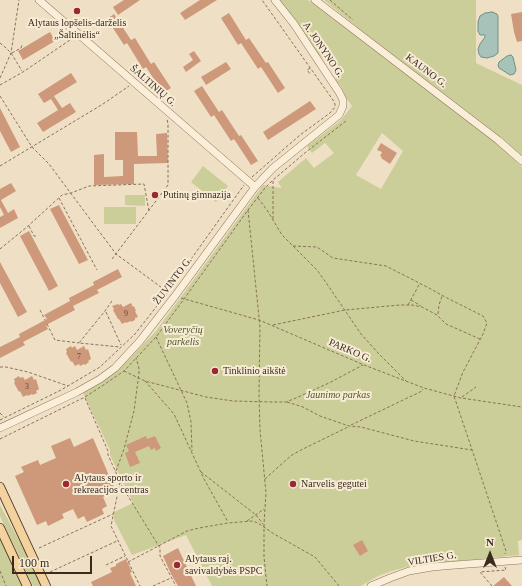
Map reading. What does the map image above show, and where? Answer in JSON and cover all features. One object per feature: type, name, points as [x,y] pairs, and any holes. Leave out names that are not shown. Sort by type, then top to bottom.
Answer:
[{"type":"main road","points":[[0,487],[46,586]]},
{"type":"main road","points":[[0,528],[27,586]]},
{"type":"street","name":"ŠALTINIŲ G.","points":[[39,0],[247,181],[252,190]]},
{"type":"street","name":"A. JONYNO G.","points":[[275,0],[294,24],[339,92],[343,100],[343,106],[339,116]]},
{"type":"street","name":"KAUNO G.","points":[[315,0],[498,140],[522,161]]},
{"type":"street","name":"ŽUVINTO G.","points":[[0,428],[77,392],[100,379],[115,368],[140,341],[175,296],[252,190],[273,168],[339,116]]},
{"type":"street","name":"VILTIES G.","points":[[371,586],[409,572],[432,567],[455,564],[522,560]]},
{"type":"path","points":[[0,78],[11,53],[19,0]]},
{"type":"path","points":[[0,420],[69,386],[100,367],[135,334],[247,181],[335,107],[335,104],[262,0]]},
{"type":"path","points":[[330,0],[354,20],[349,25]]},
{"type":"path","points":[[0,85],[23,72],[78,34]]},
{"type":"path","points":[[0,43],[11,53],[23,72]]},
{"type":"path","points":[[11,53],[21,48],[22,45]]},
{"type":"path","points":[[310,68],[307,70],[311,75]]},
{"type":"path","points":[[0,166],[135,83]]},
{"type":"path","name":"PARKO G.","points":[[0,96],[32,147],[49,164],[116,254],[167,292],[175,296],[259,320],[364,365],[424,388],[461,398],[522,407]]},
{"type":"path","points":[[112,259],[168,185],[168,124],[166,118],[168,112]]},
{"type":"path","points":[[306,152],[346,121]]},
{"type":"path","points":[[273,180],[273,220]]},
{"type":"path","points":[[0,249],[62,195],[89,186],[144,184],[149,211]]},
{"type":"path","points":[[252,190],[267,210],[282,235],[317,270],[361,334],[407,381]]},
{"type":"path","points":[[59,198],[97,270]]},
{"type":"path","points":[[248,210],[260,327],[259,394],[260,430],[266,493],[264,557],[267,586]]},
{"type":"path","points":[[29,225],[34,236],[36,236]]},
{"type":"path","points":[[293,246],[317,247],[333,258],[386,266],[483,316],[487,323],[463,372],[454,396],[506,551],[503,557],[506,570],[480,572],[492,586]]},
{"type":"path","points":[[408,305],[420,283]]},
{"type":"path","points":[[437,315],[442,295]]},
{"type":"path","points":[[411,300],[437,315],[446,324],[480,339]]},
{"type":"path","points":[[79,343],[105,312],[112,301]]},
{"type":"path","points":[[273,326],[345,310],[400,305],[422,307]]},
{"type":"path","points":[[40,310],[45,320]]},
{"type":"path","points":[[105,312],[121,347]]},
{"type":"path","points":[[47,324],[55,340],[121,347]]},
{"type":"path","points":[[156,337],[187,403],[191,422],[192,452]]},
{"type":"path","points":[[115,472],[124,449],[134,411],[139,379],[139,368],[136,358]]},
{"type":"path","points":[[286,402],[329,383],[364,365]]},
{"type":"path","points":[[0,367],[28,372],[69,386]]},
{"type":"path","points":[[124,371],[145,381],[206,397],[233,401],[286,402],[303,407],[320,416],[350,426],[361,427],[414,441],[472,451]]},
{"type":"path","points":[[145,381],[174,414],[200,471],[228,523]]},
{"type":"path","points":[[461,398],[476,387]]},
{"type":"path","points":[[265,479],[292,455],[422,391],[424,388]]},
{"type":"path","points":[[85,398],[108,451],[108,455],[115,472],[123,488],[160,548],[160,556],[176,586]]},
{"type":"path","points":[[0,413],[4,418]]},
{"type":"path","points":[[200,471],[256,515],[264,524]]},
{"type":"path","points":[[120,482],[111,526],[140,586]]},
{"type":"path","points":[[247,521],[265,508]]},
{"type":"path","points":[[39,548],[113,514]]},
{"type":"path","points":[[128,562],[187,531],[228,523],[252,521],[314,557],[339,586]]},
{"type":"path","points":[[50,572],[118,541]]},
{"type":"path","points":[[106,565],[125,556]]},
{"type":"path","points":[[0,571],[6,586]]},
{"type":"path","points":[[153,586],[171,577]]},
{"type":"green space","name":"Jaunimo parkas","points":[[279,0],[308,0],[483,132],[522,167],[522,540],[518,541],[519,555],[410,566],[378,576],[361,586],[212,586],[186,535],[132,555],[114,520],[114,512],[133,503],[83,393],[110,375],[132,356],[156,331],[263,185],[281,188],[278,182],[306,158],[314,168],[334,153],[325,143],[312,153],[307,146],[340,121],[352,106],[335,79],[338,76],[330,65],[316,52]],"holes":[[[382,133],[403,151],[381,189],[356,175]]]},
{"type":"green space","points":[[324,0],[476,0],[476,63],[522,85],[522,156],[502,138],[367,35]]},
{"type":"green space","points":[[203,166],[228,186],[216,202],[191,182]]},
{"type":"green space","points":[[125,195],[145,195],[145,206],[125,205]]},
{"type":"green space","points":[[104,207],[136,207],[136,224],[104,224]]},
{"type":"green space","points":[[0,505],[42,586],[33,586],[0,516]]},
{"type":"green space","points":[[0,538],[23,586],[0,586]]},
{"type":"water","points":[[492,12],[498,16],[498,53],[487,58],[481,57],[478,49],[485,35],[480,35],[478,31],[478,22],[480,16],[485,13]]},
{"type":"water","points":[[511,55],[513,57],[516,70],[514,74],[510,75],[499,68],[498,65],[499,62]]},
{"type":"building","points":[[124,0],[140,0],[118,15],[113,7]]},
{"type":"building","points":[[200,0],[217,0],[185,20],[180,13]]},
{"type":"building","points":[[522,12],[522,41],[517,42],[511,14]]},
{"type":"building","points":[[229,13],[246,40],[249,38],[266,63],[268,62],[285,88],[278,93],[261,67],[258,69],[241,43],[238,45],[221,18]]},
{"type":"building","points":[[114,14],[131,40],[135,38],[151,64],[154,62],[171,88],[163,93],[146,67],[143,69],[127,43],[124,45],[107,19]]},
{"type":"building","points":[[50,32],[55,41],[23,60],[18,51]]},
{"type":"building","points":[[194,51],[201,61],[186,72],[183,67],[193,60],[189,54]]},
{"type":"building","points":[[226,62],[231,69],[206,85],[201,77]]},
{"type":"building","points":[[71,73],[77,82],[54,96],[62,108],[70,103],[76,112],[43,132],[37,123],[58,110],[51,99],[44,103],[38,94]]},
{"type":"building","points":[[202,86],[219,112],[222,110],[239,136],[241,135],[258,161],[251,165],[234,139],[231,141],[214,115],[211,117],[194,91]]},
{"type":"building","points":[[310,101],[316,109],[268,140],[263,132]]},
{"type":"building","points":[[0,108],[20,147],[11,152],[0,131]]},
{"type":"building","points":[[115,132],[137,132],[138,156],[157,156],[156,134],[167,133],[168,163],[134,164],[134,184],[94,185],[94,155],[104,154],[104,177],[123,176],[123,160],[115,160]]},
{"type":"building","points":[[381,143],[397,153],[390,164],[381,158],[382,157],[380,156],[382,152],[377,150]]},
{"type":"building","points":[[11,183],[16,191],[1,200],[8,213],[14,209],[18,218],[0,228],[0,217],[4,215],[0,207],[0,189]]},
{"type":"building","points":[[59,205],[88,260],[79,264],[50,209]]},
{"type":"building","points":[[29,231],[58,286],[49,291],[20,236]]},
{"type":"building","points":[[0,262],[27,312],[18,317],[0,283]]},
{"type":"building","points":[[118,269],[122,277],[97,290],[99,293],[73,306],[75,310],[46,325],[48,329],[23,342],[25,345],[0,358],[0,347],[20,337],[19,334],[47,319],[44,315],[70,301],[69,298],[94,285],[93,282]]},
{"type":"building","points":[[131,303],[133,307],[134,306],[138,317],[131,322],[122,324],[112,306],[121,304],[123,307]]},
{"type":"building","points":[[71,346],[72,348],[75,346],[77,350],[84,346],[86,350],[88,349],[91,359],[88,361],[89,362],[85,365],[80,366],[79,364],[75,366],[66,353],[66,349]]},
{"type":"building","points":[[19,376],[20,378],[23,377],[25,380],[32,376],[34,380],[36,379],[39,389],[36,391],[37,393],[23,397],[14,383],[14,379]]},
{"type":"building","points":[[146,436],[147,439],[155,436],[161,448],[156,451],[155,448],[151,450],[149,446],[135,452],[140,463],[130,467],[125,453],[129,451],[126,445]]},
{"type":"building","name":"Alytaus sporto ir rekreacijos centras","points":[[70,438],[74,447],[93,438],[116,492],[103,497],[107,506],[102,509],[104,514],[87,522],[84,516],[78,519],[73,509],[62,514],[64,518],[48,526],[46,521],[37,525],[15,476],[24,472],[21,467],[38,460],[40,465],[56,458],[51,446]]},
{"type":"building","points":[[362,540],[368,551],[360,556],[353,545]]},
{"type":"building","name":"Alytaus raj. savivaldybės PSPC","points":[[178,548],[196,586],[178,586],[171,574],[163,556]]},
{"type":"building","points":[[126,559],[136,586],[93,586],[91,582],[112,572],[110,568]]},
{"type":"building","points":[[504,577],[512,586],[493,586]]},
{"type":"place","name":"Alytaus lopšelis-darželis „Šaltinėlis“","points":[[77,11]]},
{"type":"place","name":"Putinų gimnazija","points":[[155,195]]},
{"type":"place","name":"Tinklinio aikštė","points":[[215,371]]},
{"type":"place","name":"Alytaus sporto ir rekreacijos centras","points":[[66,484]]},
{"type":"place","name":"Narvelis gegutei","points":[[293,484]]},
{"type":"place","name":"Alytaus raj. savivaldybės PSPC","points":[[177,565]]},
{"type":"park label","name":"Voveryčių parkelis","points":[[183,336]]}]
